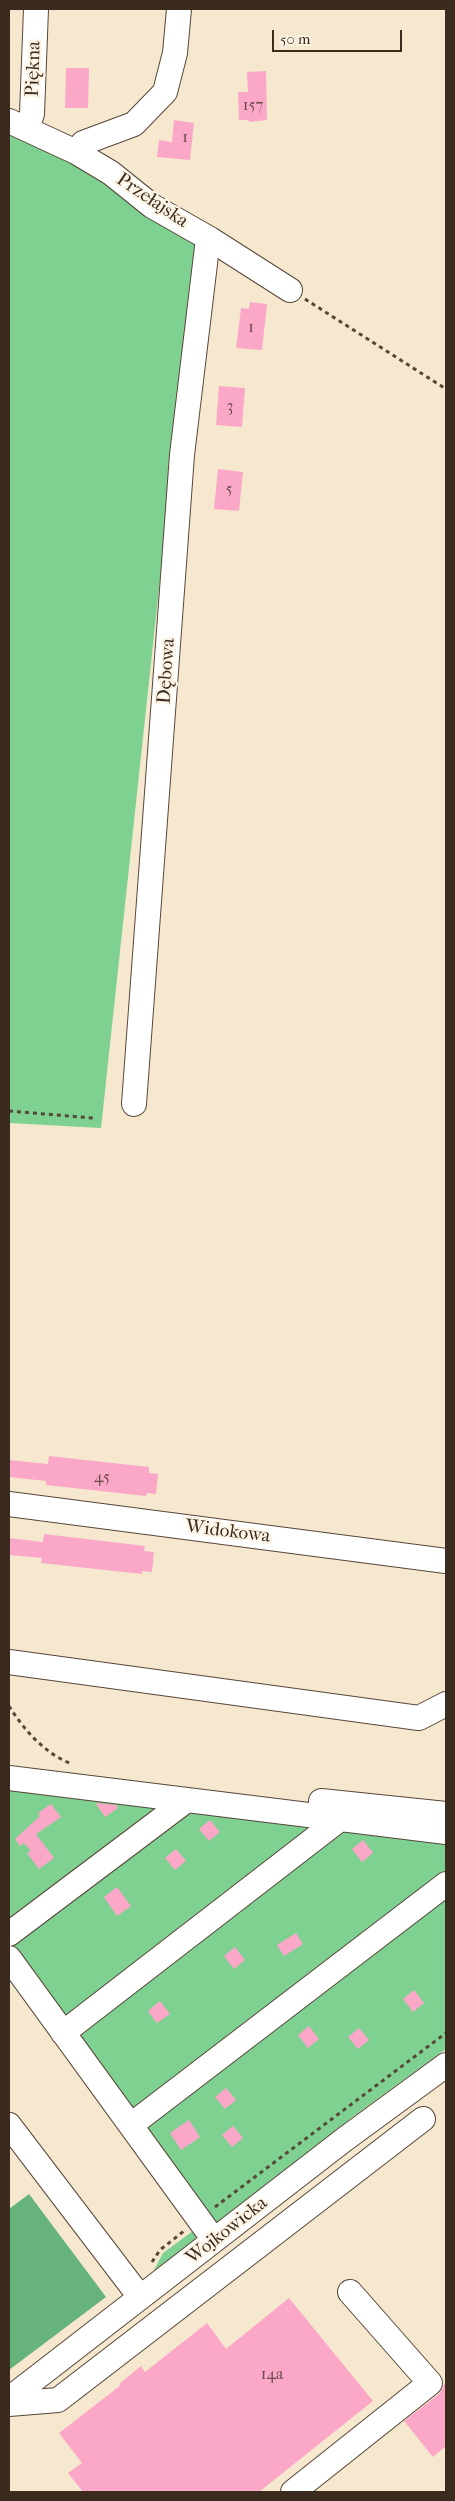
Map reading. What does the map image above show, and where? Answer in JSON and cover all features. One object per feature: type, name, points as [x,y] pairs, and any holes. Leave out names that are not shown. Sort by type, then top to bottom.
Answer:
[{"type":"street","name":"Piękna","points":[[18,125],[32,114],[36,9]]},
{"type":"street","points":[[76,152],[83,142],[134,124],[165,92],[176,53],[179,9]]},
{"type":"street","name":"Przełajska","points":[[18,125],[76,152],[112,174],[152,206],[210,239],[290,290]]},
{"type":"street","name":"Dębowa","points":[[134,1104],[182,455],[207,247],[210,239]]},
{"type":"street","name":"Widokowa","points":[[9,1504],[446,1561]]},
{"type":"street","points":[[9,1662],[418,1718],[446,1704]]},
{"type":"street","points":[[105,1777],[446,1814]]},
{"type":"street","points":[[9,1795],[18,1780],[446,1832]]},
{"type":"street","points":[[9,1934],[187,1800]]},
{"type":"street","points":[[63,2033],[340,1819]]},
{"type":"street","points":[[131,2125],[446,1884]]},
{"type":"street","points":[[9,1958],[214,2240]]},
{"type":"street","name":"Wojkowicka","points":[[9,2399],[135,2290],[214,2240],[446,2065]]},
{"type":"street","points":[[9,2404],[58,2400],[423,2119]]},
{"type":"street","points":[[9,2125],[135,2290]]},
{"type":"street","points":[[293,2492],[430,2383],[350,2292]]},
{"type":"path","points":[[290,290],[360,332],[446,389]]},
{"type":"path","points":[[9,1112],[93,1118]]},
{"type":"path","points":[[9,1706],[21,1725],[56,1758],[105,1777]]},
{"type":"path","points":[[135,2290],[160,2250],[446,2033]]},
{"type":"green space","points":[[9,128],[27,136],[206,242],[181,384],[101,1128],[9,1123]]},
{"type":"green space","points":[[9,1772],[446,1823],[446,2049],[354,2116],[218,2222],[213,2222],[9,1954]]},
{"type":"green space","points":[[29,2194],[106,2297],[9,2370],[9,2209]]},
{"type":"green space","points":[[197,2228],[195,2240],[153,2272],[163,2253]]},
{"type":"building","points":[[66,68],[89,68],[88,108],[65,108]]},
{"type":"building","points":[[266,71],[267,120],[250,122],[248,120],[239,120],[238,92],[248,92],[247,72]]},
{"type":"building","points":[[174,120],[194,123],[190,160],[157,157],[159,140],[172,142]]},
{"type":"building","points":[[250,302],[267,304],[262,350],[236,348],[241,308],[249,309]]},
{"type":"building","points":[[219,386],[245,388],[242,427],[216,425]]},
{"type":"building","points":[[218,469],[243,472],[239,511],[214,509]]},
{"type":"building","points":[[49,1456],[149,1467],[149,1473],[158,1474],[156,1494],[147,1493],[146,1496],[46,1485],[46,1481],[9,1477],[9,1460],[48,1464]]},
{"type":"building","points":[[44,1534],[145,1546],[144,1551],[154,1552],[152,1572],[142,1571],[142,1574],[41,1563],[42,1558],[9,1555],[9,1538],[43,1542]]},
{"type":"building","points":[[97,1803],[116,1805],[118,1808],[105,1817]]},
{"type":"building","points":[[51,1804],[61,1817],[36,1834],[54,1858],[39,1869],[27,1853],[31,1851],[24,1843],[20,1846],[15,1839],[40,1816],[38,1813]]},
{"type":"building","points":[[210,1820],[220,1832],[209,1841],[199,1829]]},
{"type":"building","points":[[363,1840],[373,1853],[362,1862],[352,1849]]},
{"type":"building","points":[[176,1849],[186,1861],[175,1870],[165,1858]]},
{"type":"building","points":[[117,1887],[131,1906],[117,1916],[104,1897]]},
{"type":"building","points":[[296,1933],[303,1944],[284,1956],[277,1945]]},
{"type":"building","points":[[235,1947],[245,1960],[234,1969],[224,1956]]},
{"type":"building","points":[[414,1990],[424,2003],[413,2012],[403,1999]]},
{"type":"building","points":[[160,2001],[170,2014],[157,2023],[148,2011]]},
{"type":"building","points":[[309,2026],[319,2039],[308,2048],[298,2035]]},
{"type":"building","points":[[359,2028],[369,2040],[358,2049],[348,2037]]},
{"type":"building","points":[[226,2088],[236,2100],[225,2109],[215,2097]]},
{"type":"building","points":[[189,2120],[200,2137],[181,2150],[170,2133]]},
{"type":"building","points":[[233,2126],[243,2138],[232,2147],[222,2135]]},
{"type":"building","points":[[289,2298],[373,2401],[259,2492],[83,2492],[68,2473],[82,2463],[59,2433],[121,2385],[119,2384],[141,2366],[145,2372],[207,2323],[226,2349]]},
{"type":"building","points":[[446,2381],[446,2446],[433,2457],[404,2421],[439,2394]]}]
